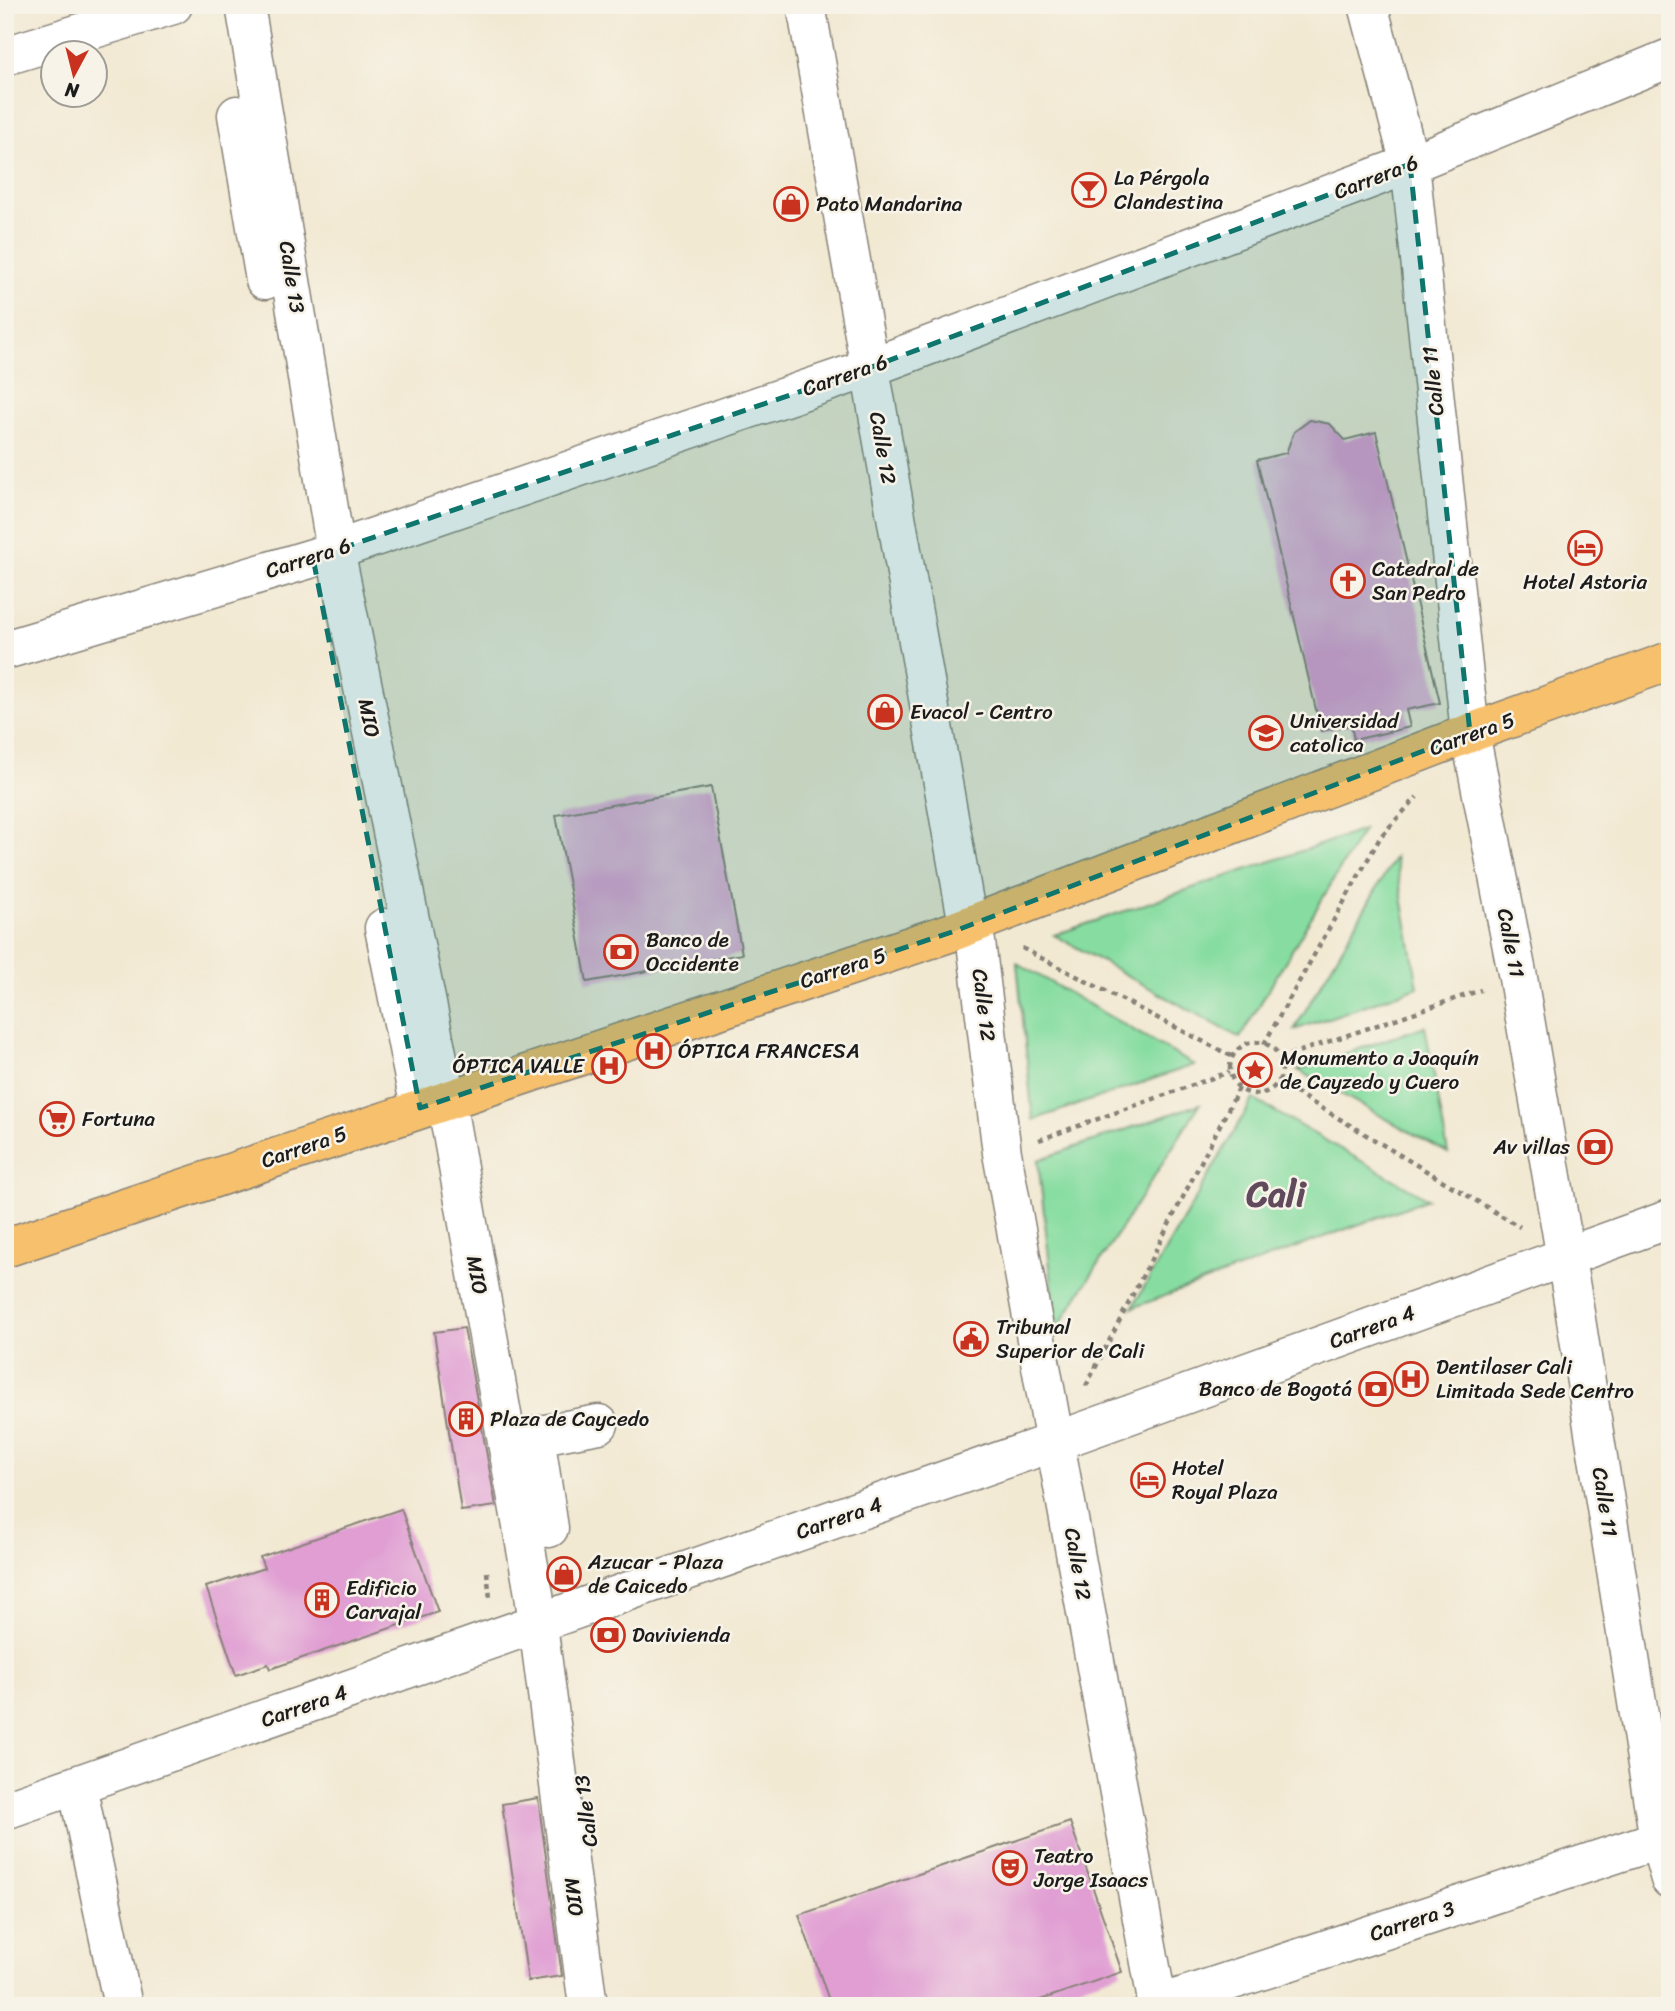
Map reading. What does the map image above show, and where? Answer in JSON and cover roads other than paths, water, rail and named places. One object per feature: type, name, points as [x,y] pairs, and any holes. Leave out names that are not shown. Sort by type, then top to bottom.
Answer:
[{"type":"main road","name":"Carrera 5","points":[[5,1248],[433,1103],[971,926],[1470,733],[1670,661]]},
{"type":"street","points":[[5,56],[173,5]]},
{"type":"street","name":"Calle 13","points":[[219,5],[319,547]]},
{"type":"street","name":"Calle 13","points":[[245,5],[319,547]]},
{"type":"street","name":"Calle 12","points":[[806,5],[869,368],[976,942],[1002,1153],[1157,2005]]},
{"type":"street","name":"Calle 11","points":[[1368,5],[1410,164],[1470,733],[1518,978],[1670,1879]]},
{"type":"street","name":"Carrera 6","points":[[5,649],[869,368],[1410,164],[1670,58]]},
{"type":"street","name":"MIO","points":[[319,547],[433,1103],[551,1620],[588,2006]]},
{"type":"street","name":"Carrera 4","points":[[5,1810],[1054,1443],[1670,1219]]},
{"type":"street","points":[[551,1620],[535,1436],[599,1424]]},
{"type":"street","name":"Calle 13","points":[[551,1620],[610,2006]]},
{"type":"street","points":[[77,1785],[123,2006]]},
{"type":"street","name":"Carrera 3","points":[[1157,2005],[1664,1838]]},
{"type":"place","name":"La Pérgola Clandestina","points":[[1089,190]]},
{"type":"place","name":"Pato Mandarina","points":[[791,204]]},
{"type":"place","name":"Hotel Astoria","points":[[1585,548]]},
{"type":"place","name":"Catedral de San Pedro","points":[[1348,581]]},
{"type":"place","name":"Evacol - Centro","points":[[885,712]]},
{"type":"place","name":"Universidad catolica","points":[[1266,733]]},
{"type":"place","name":"Banco de Occidente","points":[[621,952]]},
{"type":"place","name":"ÓPTICA FRANCESA","points":[[654,1051]]},
{"type":"place","name":"ÓPTICA VALLE","points":[[609,1066]]},
{"type":"place","name":"Monumento a Joaquín de Cayzedo y Cuero","points":[[1255,1070]]},
{"type":"place","name":"Fortuna","points":[[57,1119]]},
{"type":"place","name":"Av villas","points":[[1595,1147]]},
{"type":"place","name":"Tribunal Superior de Cali","points":[[971,1339]]},
{"type":"place","name":"Dentilaser Cali Limitada Sede Centro","points":[[1411,1379]]},
{"type":"place","name":"Banco de Bogotá","points":[[1376,1389]]},
{"type":"place","name":"Plaza de Caycedo","points":[[466,1419]]},
{"type":"place","name":"Hotel Royal Plaza","points":[[1148,1480]]},
{"type":"place","name":"Azucar - Plaza de Caicedo","points":[[564,1574]]},
{"type":"place","name":"Edificio Carvajal","points":[[322,1600]]},
{"type":"place","name":"Davivienda","points":[[608,1635]]},
{"type":"place","name":"Teatro Jorge Isaacs","points":[[1010,1868]]},
{"type":"district","name":"Cali","points":[[1276,1194]]}]
